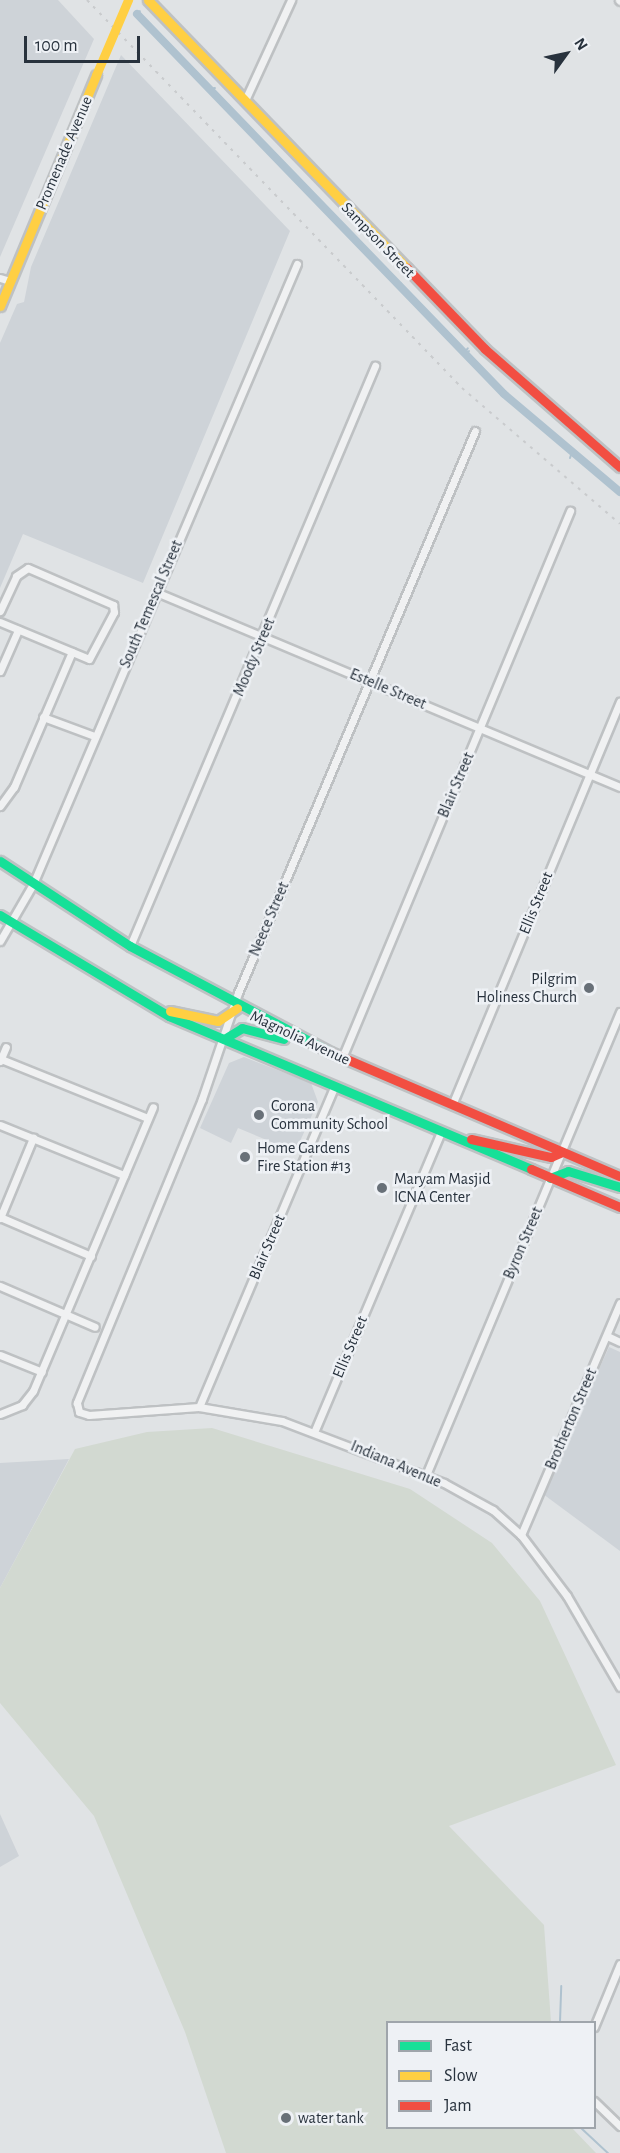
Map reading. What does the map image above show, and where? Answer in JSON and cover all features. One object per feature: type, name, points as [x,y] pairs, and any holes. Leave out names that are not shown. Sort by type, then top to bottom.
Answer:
[{"type":"main road","name":"Promenade Avenue","points":[[0,306],[128,0]]},
{"type":"main road","name":"Sampson Street","points":[[148,0],[246,98],[478,342],[620,467]]},
{"type":"main road","name":"Magnolia Avenue","points":[[0,861],[130,946],[237,1008],[324,1051],[620,1176]]},
{"type":"main road","name":"Magnolia Avenue","points":[[4,918],[144,1003],[334,1087],[620,1207]]},
{"type":"main road","points":[[144,1003],[214,1021],[227,1020],[237,1008]]},
{"type":"main road","points":[[224,1039],[242,1028],[324,1051]]},
{"type":"main road","points":[[441,1132],[551,1157],[562,1152]]},
{"type":"main road","points":[[550,1178],[568,1171],[620,1187]]},
{"type":"street","points":[[246,98],[291,0]]},
{"type":"street","name":"South Temescal Street","points":[[0,941],[4,918],[33,884],[94,736],[297,264]]},
{"type":"street","points":[[0,278],[10,281]]},
{"type":"street","name":"Moody Street","points":[[130,946],[375,366]]},
{"type":"street","name":"Neece Street","points":[[79,1412],[77,1395],[237,1008],[238,993],[475,431]]},
{"type":"street","name":"Blair Street","points":[[342,1058],[570,511]]},
{"type":"street","points":[[0,611],[16,576],[28,568],[113,605],[96,655],[89,659],[0,622]]},
{"type":"street","name":"Estelle Street","points":[[156,592],[263,635],[479,729],[620,787]]},
{"type":"street","points":[[0,671],[18,630]]},
{"type":"street","points":[[0,806],[14,787],[72,652]]},
{"type":"street","name":"Ellis Street","points":[[452,1105],[620,702]]},
{"type":"street","points":[[43,717],[94,736]]},
{"type":"street","name":"Byron Street","points":[[426,1475],[620,1012]]},
{"type":"street","points":[[6,1047],[1,1060],[148,1118]]},
{"type":"street","name":"Blair Street","points":[[199,1407],[334,1087]]},
{"type":"street","points":[[0,1414],[22,1405],[42,1372],[153,1107]]},
{"type":"street","points":[[0,1125],[124,1175]]},
{"type":"street","name":"Ellis Street","points":[[315,1430],[441,1132]]},
{"type":"street","points":[[33,1138],[0,1218],[91,1256]]},
{"type":"street","points":[[0,1286],[95,1326]]},
{"type":"street","name":"Brotherton Street","points":[[521,1535],[620,1303]]},
{"type":"street","points":[[607,1336],[620,1342]]},
{"type":"street","points":[[0,1355],[42,1372]]},
{"type":"street","name":"Indiana Avenue","points":[[79,1412],[89,1415],[199,1407],[315,1430],[426,1475],[493,1510],[521,1535],[567,1596],[620,1687]]},
{"type":"street","points":[[596,2022],[620,1964]]},
{"type":"street","points":[[596,2103],[620,2126]]},
{"type":"shaded area","points":[[0,0],[58,0],[94,39],[0,257]]},
{"type":"shaded area","points":[[121,55],[290,231],[143,583],[23,534],[0,588],[0,343],[17,304],[24,302],[31,267]]},
{"type":"shaded area","name":"Corona Community School","points":[[244,1057],[311,1083],[318,1102],[295,1152],[238,1128],[231,1143],[200,1128],[229,1063]]},
{"type":"shaded area","points":[[609,1347],[620,1352],[620,1551],[543,1494]]},
{"type":"shaded area","points":[[212,1428],[410,1489],[492,1543],[540,1601],[616,1765],[449,1826],[544,1925],[551,2021],[386,2021],[386,2129],[573,2129],[596,2153],[226,2153],[185,2032],[94,1816],[0,1703],[0,1588],[75,1449],[147,1432]]},
{"type":"shaded area","points":[[69,1459],[0,1588],[0,1463]]},
{"type":"shaded area","points":[[0,1814],[19,1856],[0,1867]]},
{"type":"waterway","points":[[137,14],[140,11]]},
{"type":"waterway","points":[[137,14],[504,394],[620,492]]},
{"type":"waterway","points":[[209,89],[215,88]]},
{"type":"waterway","points":[[398,286],[401,283]]},
{"type":"waterway","points":[[464,353],[468,348]]},
{"type":"waterway","points":[[466,355],[469,351]]},
{"type":"waterway","points":[[570,458],[572,452]]},
{"type":"waterway","points":[[560,2021],[561,1986]]},
{"type":"waterway","points":[[582,2129],[608,2153]]},
{"type":"railway","points":[[87,0],[462,388],[620,524]]},
{"type":"traffic: fast","points":[[0,861],[130,946],[330,1052]]},
{"type":"traffic: fast","points":[[0,915],[169,1016],[531,1169]]},
{"type":"traffic: fast","points":[[224,1039],[242,1028],[284,1039]]},
{"type":"traffic: fast","points":[[550,1178],[568,1171],[620,1187]]},
{"type":"traffic: slow","points":[[96,75],[128,0]]},
{"type":"traffic: slow","points":[[148,0],[407,268]]},
{"type":"traffic: slow","points":[[0,306],[96,75]]},
{"type":"traffic: slow","points":[[170,1011],[218,1021],[237,1008]]},
{"type":"traffic: jam","points":[[407,268],[485,349],[620,467]]},
{"type":"traffic: jam","points":[[330,1052],[620,1176]]},
{"type":"traffic: jam","points":[[471,1139],[551,1157],[562,1152]]},
{"type":"traffic: jam","points":[[531,1169],[620,1207]]},
{"type":"place","name":"Pilgrim Holiness Church","points":[[589,988]]},
{"type":"place","name":"Corona Community School","points":[[259,1115]]},
{"type":"place","name":"Home Gardens Fire Station #13","points":[[245,1157]]},
{"type":"place","name":"Maryam Masjid ICNA Center","points":[[382,1188]]},
{"type":"place","name":"water tank","points":[[286,2118]]}]
